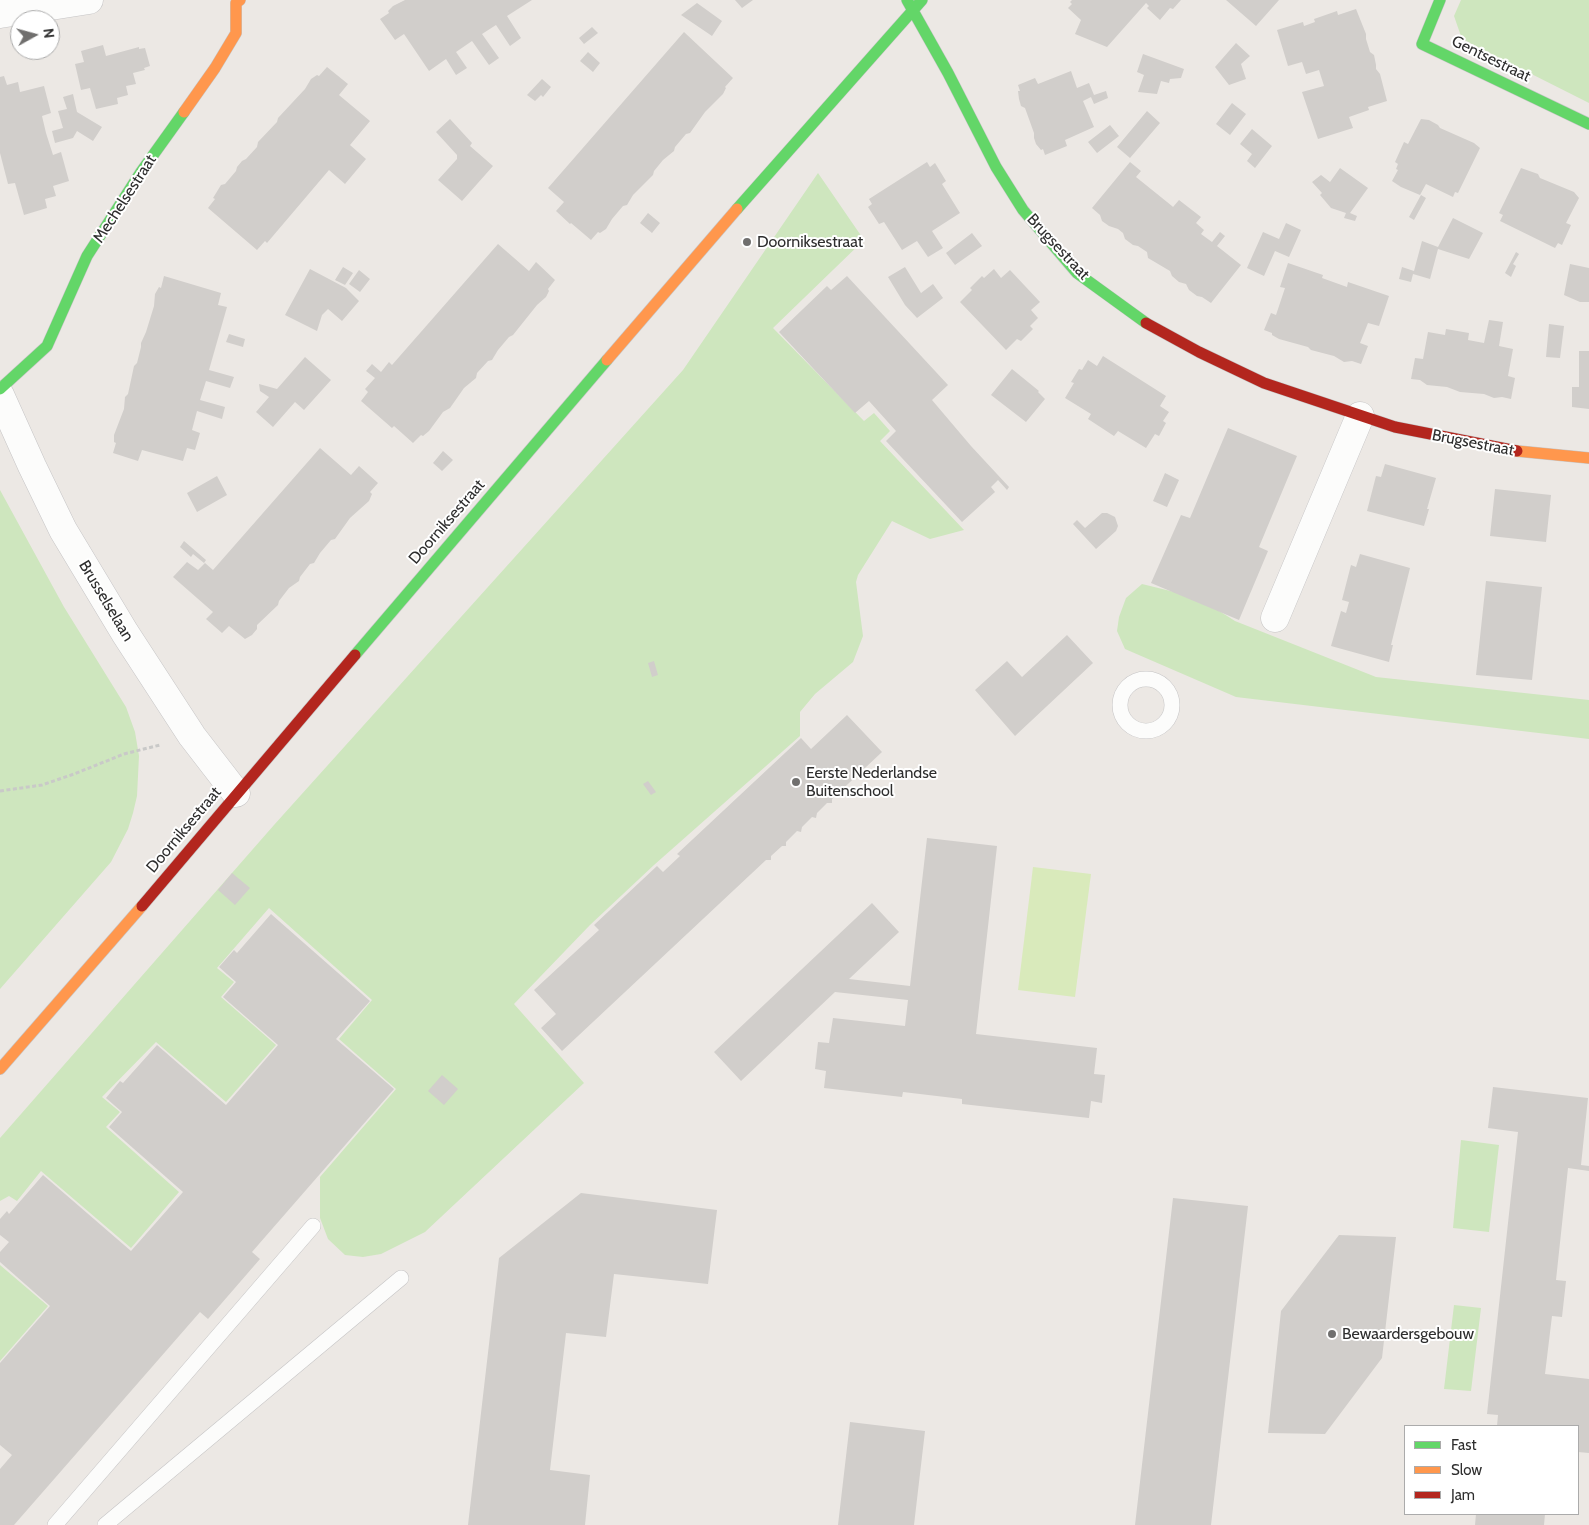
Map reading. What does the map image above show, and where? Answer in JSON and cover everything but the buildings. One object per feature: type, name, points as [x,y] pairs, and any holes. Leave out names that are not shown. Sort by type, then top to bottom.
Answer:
[{"type":"street","points":[[0,14],[89,0]]},
{"type":"street","name":"Brugsestraat","points":[[907,0],[1001,174],[1023,210],[1077,273],[1139,319],[1199,352],[1264,383],[1360,416],[1403,429],[1512,451],[1589,458]]},
{"type":"street","name":"Doorniksestraat","points":[[0,1069],[181,861],[236,793],[720,227],[922,0]]},
{"type":"street","name":"Gentsestraat","points":[[1440,0],[1422,44],[1589,124]]},
{"type":"street","name":"Mechelsestraat","points":[[0,389],[47,346],[88,256],[141,172],[215,68],[236,33],[236,1]]},
{"type":"street","name":"Brusselselaan","points":[[0,396],[63,530],[125,633],[192,736],[236,793]]},
{"type":"street","points":[[1276,618],[1360,416]]},
{"type":"lane","points":[[55,1525],[313,1226]]},
{"type":"lane","points":[[105,1525],[401,1278]]},
{"type":"path","points":[[0,791],[42,785],[124,754],[192,736]]},
{"type":"green space","points":[[1461,0],[1589,0],[1589,103],[1462,39],[1454,16]]},
{"type":"green space","points":[[818,173],[864,240],[773,328],[864,421],[874,413],[890,431],[880,441],[964,530],[930,539],[892,521],[858,575],[856,582],[863,636],[853,662],[815,694],[800,712],[800,736],[654,865],[590,925],[514,1004],[584,1083],[425,1232],[381,1254],[363,1257],[345,1255],[328,1239],[320,1218],[320,1177],[396,1089],[339,1039],[372,1000],[269,908],[217,968],[234,982],[221,997],[276,1045],[226,1102],[156,1042],[102,1097],[120,1112],[106,1127],[179,1192],[131,1248],[41,1171],[17,1201],[9,1196],[0,1201],[0,1138],[274,825],[683,370]]},
{"type":"green space","points":[[0,490],[64,607],[126,707],[135,732],[139,756],[137,796],[133,813],[128,829],[111,862],[0,989]]},
{"type":"green space","points":[[1142,584],[1199,598],[1235,621],[1376,677],[1589,700],[1589,739],[1236,697],[1125,649],[1117,631],[1119,617],[1126,598]]},
{"type":"green space","points":[[1033,867],[1091,874],[1075,997],[1018,990]]},
{"type":"green space","points":[[1461,1140],[1499,1145],[1489,1232],[1453,1228]]},
{"type":"green space","points":[[0,1265],[48,1306],[0,1361]]},
{"type":"green space","points":[[1454,1305],[1481,1308],[1471,1391],[1444,1389]]},
{"type":"traffic: fast","points":[[907,0],[948,73],[996,167],[1023,210],[1077,273],[1146,323]]},
{"type":"traffic: fast","points":[[737,209],[922,0]]},
{"type":"traffic: fast","points":[[1440,0],[1422,44],[1589,124]]},
{"type":"traffic: fast","points":[[0,389],[47,346],[87,256],[141,172],[184,112]]},
{"type":"traffic: fast","points":[[355,655],[607,360]]},
{"type":"traffic: slow","points":[[184,112],[215,68],[236,33],[236,3],[240,0]]},
{"type":"traffic: slow","points":[[607,360],[737,209]]},
{"type":"traffic: slow","points":[[1517,451],[1589,458]]},
{"type":"traffic: slow","points":[[0,1069],[142,906]]},
{"type":"traffic: jam","points":[[1146,323],[1199,352],[1264,383],[1395,427],[1517,451]]},
{"type":"traffic: jam","points":[[142,906],[355,655]]},
{"type":"place","name":"Doorniksestraat","points":[[747,242]]},
{"type":"place","name":"Eerste Nederlandse Buitenschool","points":[[796,782]]},
{"type":"place","name":"Bewaardersgebouw","points":[[1332,1334]]}]
